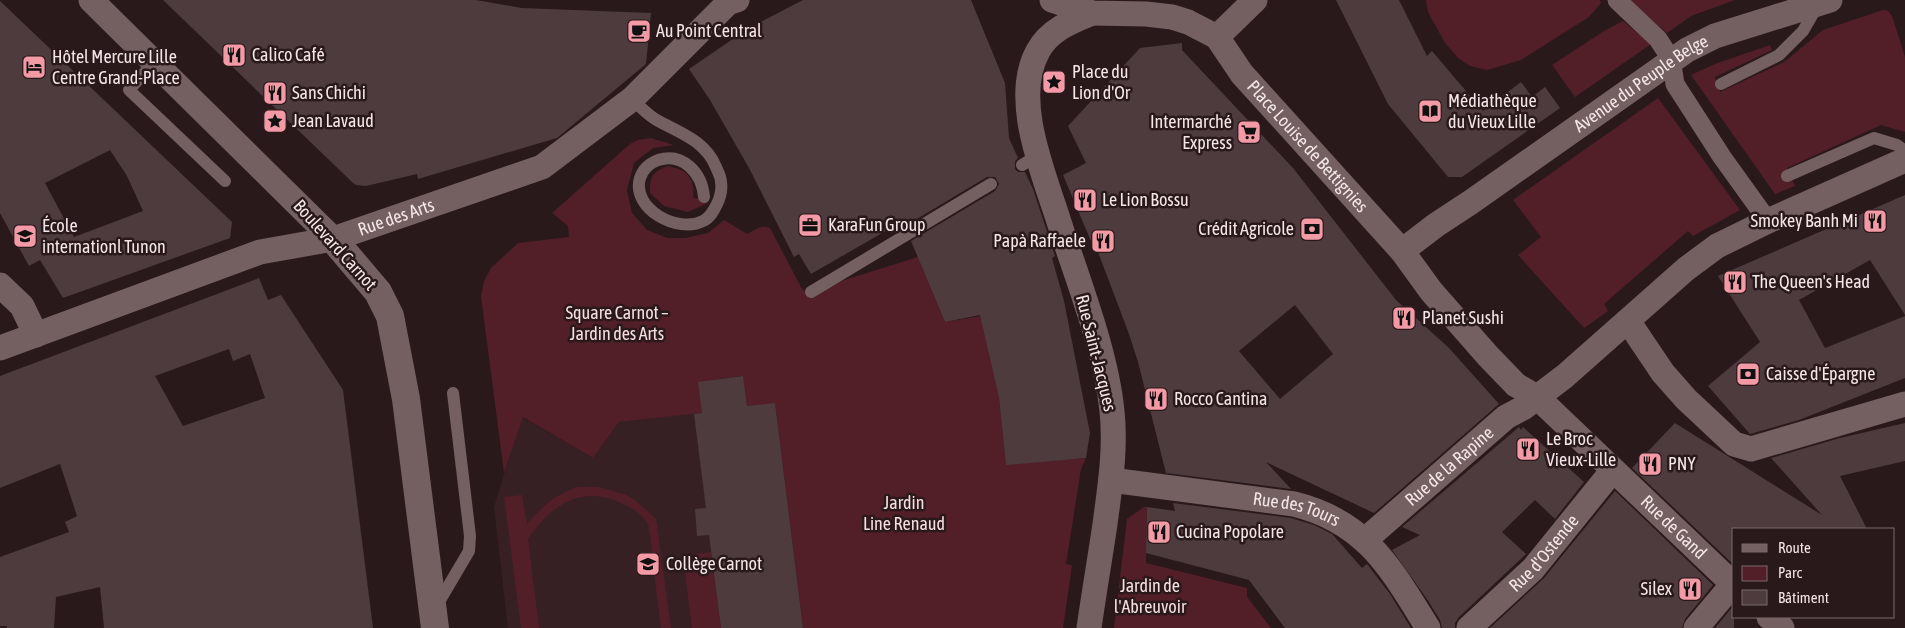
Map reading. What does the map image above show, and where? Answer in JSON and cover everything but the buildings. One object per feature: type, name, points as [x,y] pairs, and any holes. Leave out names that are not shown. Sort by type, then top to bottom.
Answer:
[{"type":"street","name":"Boulevard Carnot","points":[[91,0],[334,239],[378,292],[390,316],[406,399],[434,620]]},
{"type":"street","points":[[1052,0],[1092,13]]},
{"type":"street","points":[[1217,37],[1256,0]]},
{"type":"street","points":[[1616,0],[1658,39],[1672,59],[1675,84],[1722,156],[1768,221]]},
{"type":"street","name":"Rue des Arts","points":[[0,348],[260,252],[334,239],[542,167],[632,99],[726,1]]},
{"type":"street","name":"Avenue du Peuple Belge","points":[[1402,251],[1672,59],[1715,36],[1825,1]]},
{"type":"street","name":"Place Louise de Bettignies","points":[[1092,13],[1162,15],[1188,22],[1217,37],[1242,74],[1402,251],[1431,291],[1488,356],[1516,385],[1537,397],[1613,470]]},
{"type":"street","name":"Rue Saint-Jacques","points":[[1089,628],[1111,480],[1113,454],[1112,410],[1092,325],[1032,154],[1028,94],[1034,57],[1044,42],[1068,23],[1092,13]]},
{"type":"street","points":[[1537,397],[1565,376],[1686,269],[1717,246],[1768,221],[1905,160]]},
{"type":"street","points":[[0,286],[22,306],[36,335]]},
{"type":"street","points":[[1628,321],[1663,373],[1734,444],[1751,449],[1905,404]]},
{"type":"street","name":"Rue de la Rapine","points":[[1365,540],[1506,417],[1524,408],[1537,397]]},
{"type":"street","name":"Rue de Gand","points":[[1613,470],[1732,583]]},
{"type":"street","name":"Rue d'Ostende","points":[[1469,628],[1533,569],[1613,470]]},
{"type":"street","name":"Rue des Tours","points":[[1111,480],[1294,504],[1314,509],[1341,522],[1365,540],[1389,566],[1428,628]]},
{"type":"street","points":[[1696,628],[1732,585]]},
{"type":"street","points":[[1770,618],[1782,628]]},
{"type":"lane","points":[[1721,84],[1779,55],[1803,31],[1825,1]]},
{"type":"lane","points":[[154,62],[129,90],[225,181]]},
{"type":"lane","points":[[632,99],[653,118],[689,136],[704,148],[712,156],[721,182],[720,199],[713,212],[703,221],[685,225],[673,222],[656,216],[646,206],[640,192],[640,180],[648,166],[664,158],[674,158],[691,167],[699,176],[703,186],[704,197]]},
{"type":"lane","points":[[1787,176],[1874,138],[1897,145],[1905,151]]},
{"type":"lane","points":[[811,292],[991,184]]},
{"type":"lane","points":[[434,620],[469,551],[470,536],[454,393]]},
{"type":"shaded area","name":"Collège Carnot","points":[[775,403],[803,628],[508,628],[494,507],[522,417],[593,458],[619,422]]},
{"type":"green space","points":[[1426,0],[1600,0],[1601,3],[1589,17],[1521,60],[1487,70],[1470,66],[1458,58],[1445,43],[1428,12]]},
{"type":"green space","points":[[1629,0],[1735,0],[1691,16],[1667,33]]},
{"type":"green space","points":[[1883,10],[1888,11],[1892,16],[1905,57],[1905,132],[1881,125],[1787,168],[1795,186],[1775,194],[1691,75],[1715,64],[1770,45],[1772,50],[1715,77],[1720,92],[1784,62],[1823,30]]},
{"type":"green space","points":[[1623,21],[1651,44],[1575,97],[1552,65],[1604,31]]},
{"type":"green space","points":[[1658,98],[1740,210],[1693,236],[1688,231],[1604,304],[1608,311],[1584,328],[1518,255],[1541,237],[1513,200]]},
{"type":"green space","points":[[651,138],[674,145],[653,148],[634,163],[627,190],[632,213],[647,230],[667,238],[685,238],[708,233],[724,220],[747,234],[761,227],[770,228],[801,287],[809,297],[835,283],[918,257],[945,322],[981,316],[999,398],[1006,464],[1086,458],[1081,469],[1066,564],[1072,565],[1063,628],[803,628],[775,404],[747,407],[742,376],[713,380],[716,411],[619,422],[593,458],[523,417],[504,473],[481,296],[484,281],[491,268],[518,243],[569,237],[568,226],[552,213],[630,144],[638,140]]},
{"type":"green space","points":[[668,166],[685,172],[693,184],[693,197],[708,203],[688,212],[664,206],[650,193],[651,179],[658,170]]},
{"type":"green space","points":[[578,487],[598,487],[624,494],[635,500],[656,519],[671,628],[661,628],[650,536],[646,522],[638,513],[625,505],[596,496],[582,497],[558,507],[547,516],[528,539],[539,628],[521,628],[504,497],[522,495],[527,524],[550,502],[563,493]]},
{"type":"green space","name":"Jardin de l'Abreuvoir","points":[[1144,507],[1147,507],[1146,563],[1247,588],[1247,597],[1271,628],[1114,628],[1127,519]]},
{"type":"green space","points":[[711,552],[721,628],[692,628],[683,556]]},
{"type":"place","name":"Au Point Central","points":[[639,31]]},
{"type":"place","name":"Calico Café","points":[[234,55]]},
{"type":"place","name":"Hôtel Mercure Lille Centre Grand-Place","points":[[34,67]]},
{"type":"place","name":"Place du Lion d'Or","points":[[1054,82]]},
{"type":"place","name":"Sans Chichi","points":[[275,93]]},
{"type":"place","name":"Médiathèque du Vieux Lille","points":[[1430,111]]},
{"type":"place","name":"Jean Lavaud","points":[[275,121]]},
{"type":"place","name":"Intermarché Express","points":[[1249,132]]},
{"type":"place","name":"Le Lion Bossu","points":[[1085,200]]},
{"type":"place","name":"Smokey Banh Mi","points":[[1875,221]]},
{"type":"place","name":"KaraFun Group","points":[[810,225]]},
{"type":"place","name":"Crédit Agricole","points":[[1312,229]]},
{"type":"place","name":"École internationl Tunon","points":[[25,236]]},
{"type":"place","name":"Papà Raffaele","points":[[1103,241]]},
{"type":"place","name":"The Queen's Head","points":[[1735,282]]},
{"type":"place","name":"Planet Sushi","points":[[1404,318]]},
{"type":"place","name":"Caisse d'Épargne","points":[[1748,374]]},
{"type":"place","name":"Rocco Cantina","points":[[1156,399]]},
{"type":"place","name":"Le Broc Vieux-Lille","points":[[1528,449]]},
{"type":"place","name":"PNY","points":[[1650,464]]},
{"type":"place","name":"Cucina Popolare","points":[[1159,532]]},
{"type":"place","name":"Collège Carnot","points":[[648,564]]},
{"type":"place","name":"Silex","points":[[1690,589]]},
{"type":"park label","name":"Square Carnot – Jardin des Arts","points":[[617,323]]},
{"type":"park label","name":"Jardin Line Renaud","points":[[904,513]]}]
